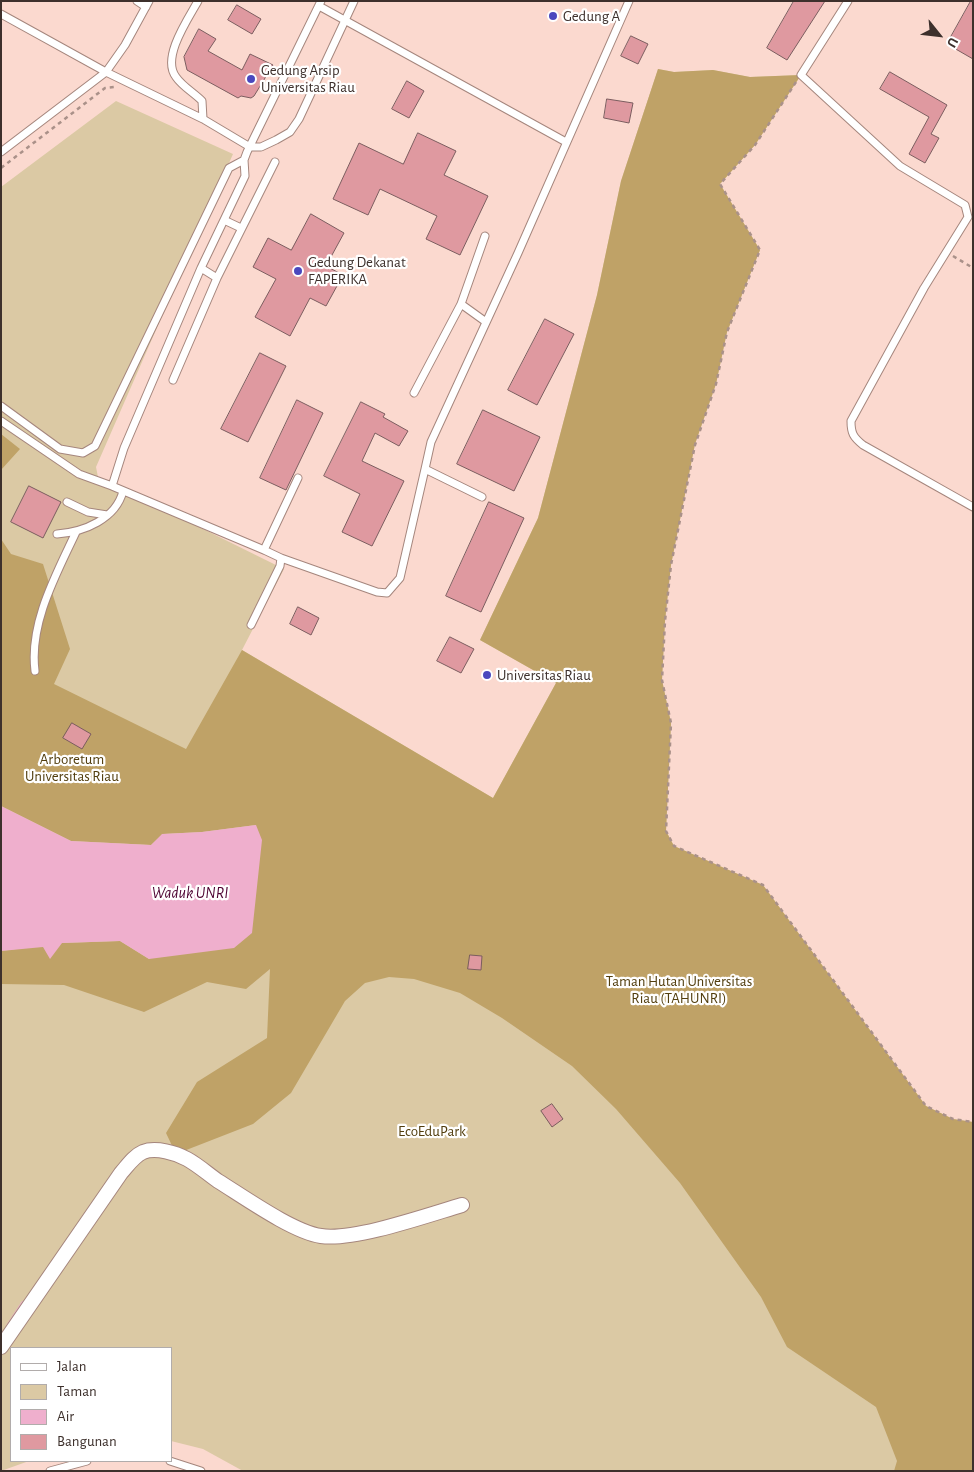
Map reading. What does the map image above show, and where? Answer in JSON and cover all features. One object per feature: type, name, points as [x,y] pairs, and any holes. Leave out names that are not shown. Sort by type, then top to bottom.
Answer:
[{"type":"street","points":[[1,1347],[121,1173],[132,1160],[144,1152],[170,1152],[188,1159],[218,1181],[287,1222],[309,1233],[323,1237],[354,1234],[400,1224],[462,1205]]},
{"type":"lane","points":[[1,152],[106,72],[125,45],[148,4],[137,1]]},
{"type":"lane","points":[[198,1],[172,54],[172,67],[175,77],[202,101],[203,119]]},
{"type":"lane","points":[[1,14],[106,72],[203,119],[250,147],[261,147],[290,132],[299,119],[354,1]]},
{"type":"lane","points":[[1,422],[79,474],[123,490],[281,558],[377,592],[387,592],[400,578],[431,442],[628,1]]},
{"type":"lane","points":[[848,1],[801,75],[900,166],[966,205],[968,217],[945,252],[851,421],[851,430],[853,436],[863,445],[973,507]]},
{"type":"lane","points":[[112,486],[124,448],[201,268],[245,176],[244,160],[320,3],[346,20],[566,142]]},
{"type":"lane","points":[[1,406],[60,449],[83,452],[95,446],[229,168],[244,160]]},
{"type":"lane","points":[[173,380],[217,278],[275,162]]},
{"type":"lane","points":[[224,220],[241,228]]},
{"type":"lane","points":[[414,393],[461,304],[485,236]]},
{"type":"lane","points":[[201,268],[217,278]]},
{"type":"lane","points":[[461,304],[486,322]]},
{"type":"lane","points":[[425,469],[482,497]]},
{"type":"lane","points":[[264,550],[298,478]]},
{"type":"lane","points":[[57,534],[76,532],[95,524],[107,515],[120,501],[123,490]]},
{"type":"lane","points":[[67,502],[88,512],[107,515]]},
{"type":"lane","points":[[35,671],[33,654],[36,635],[52,585],[76,532]]},
{"type":"lane","points":[[250,625],[277,573],[281,558]]},
{"type":"lane","points":[[50,1471],[83,1462]]},
{"type":"lane","points":[[172,1462],[201,1471]]},
{"type":"path","points":[[801,75],[755,146],[720,184],[760,250],[727,332],[716,384],[695,444],[671,565],[665,622],[662,680],[671,723],[666,831],[674,846],[763,885],[926,1106],[953,1119],[973,1122]]},
{"type":"path","points":[[1,168],[105,88],[122,86]]},
{"type":"path","points":[[945,252],[973,268]]},
{"type":"green space","name":"EcoEduPark","points":[[658,69],[674,72],[713,70],[750,77],[801,75],[755,145],[720,184],[760,250],[727,332],[716,384],[695,444],[671,565],[665,621],[662,680],[671,723],[666,831],[674,846],[763,885],[926,1106],[953,1119],[973,1122],[973,1471],[243,1471],[203,1449],[172,1441],[172,1347],[10,1347],[10,1462],[26,1462],[1,1471],[1,187],[116,101],[233,154],[96,467],[98,477],[284,569],[242,650],[493,798],[556,683],[480,640],[538,518],[597,295],[621,181]]},
{"type":"green space","name":"Taman Hutan Universitas Riau (TAHUNRI)","points":[[658,69],[674,72],[713,70],[750,77],[801,75],[755,145],[720,184],[760,250],[727,332],[716,384],[695,444],[671,565],[665,621],[662,680],[671,723],[666,831],[674,846],[763,885],[926,1106],[953,1119],[973,1122],[973,1471],[894,1471],[897,1461],[876,1407],[787,1347],[761,1297],[680,1183],[616,1109],[572,1066],[502,1018],[460,993],[414,979],[389,977],[365,983],[345,1001],[291,1093],[253,1124],[176,1154],[166,1133],[197,1082],[267,1038],[270,969],[246,989],[207,982],[144,1012],[64,985],[1,984],[1,951],[62,943],[120,941],[149,959],[256,825],[202,832],[163,834],[151,845],[71,841],[1,806],[1,539],[11,554],[43,564],[70,649],[54,684],[186,749],[242,650],[493,798],[556,683],[480,640],[538,518],[597,295],[621,181]]},
{"type":"green space","points":[[1,434],[20,449],[1,470]]},
{"type":"water","name":"Waduk UNRI","points":[[1,806],[71,841],[151,845],[162,834],[202,832],[256,825],[262,840],[252,933],[234,948],[149,959],[120,941],[62,943],[50,959],[43,947],[1,951]]},
{"type":"building","points":[[794,1],[825,1],[787,60],[767,48]]},
{"type":"building","points":[[971,1],[973,1],[973,59],[947,44]]},
{"type":"building","points":[[237,5],[261,19],[252,34],[228,20]]},
{"type":"building","points":[[199,29],[216,39],[208,51],[242,70],[250,54],[273,65],[254,96],[251,98],[241,96],[238,98],[187,70],[184,57]]},
{"type":"building","points":[[631,36],[648,44],[638,64],[621,56]]},
{"type":"building","points":[[890,72],[947,105],[931,134],[939,138],[925,163],[909,154],[929,117],[880,89]]},
{"type":"building","points":[[407,81],[424,91],[409,118],[392,109]]},
{"type":"building","points":[[607,99],[633,103],[629,123],[604,118]]},
{"type":"building","points":[[418,133],[456,151],[444,175],[488,196],[460,255],[426,239],[437,216],[380,189],[368,215],[333,199],[359,143],[403,164]]},
{"type":"building","name":"Gedung Dekanat FAPERIKA","points":[[311,214],[344,233],[326,266],[343,275],[326,306],[310,298],[290,336],[255,317],[276,279],[253,267],[268,238],[291,250]]},
{"type":"building","points":[[545,319],[574,334],[537,405],[508,390]]},
{"type":"building","points":[[260,353],[286,366],[248,442],[221,429]]},
{"type":"building","points":[[297,400],[323,413],[286,490],[260,478]]},
{"type":"building","points":[[361,402],[385,414],[383,417],[408,431],[399,446],[375,433],[362,461],[404,481],[372,546],[342,532],[360,494],[324,476]]},
{"type":"building","points":[[483,410],[540,437],[514,491],[457,464]]},
{"type":"building","points":[[29,486],[61,502],[43,538],[11,522]]},
{"type":"building","points":[[489,502],[524,518],[481,612],[446,596]]},
{"type":"building","points":[[298,607],[319,618],[311,635],[290,624]]},
{"type":"building","points":[[450,637],[474,649],[461,673],[437,661]]},
{"type":"building","points":[[72,723],[91,734],[82,749],[63,738]]},
{"type":"building","points":[[470,955],[482,956],[481,970],[468,969]]},
{"type":"building","points":[[552,1104],[563,1119],[552,1127],[541,1111]]},
{"type":"waterway","points":[[8,1326],[23,1303]]},
{"type":"place","name":"Gedung A","points":[[553,16]]},
{"type":"place","name":"Gedung Arsip Universitas Riau","points":[[251,79]]},
{"type":"place","name":"Gedung Dekanat FAPERIKA","points":[[298,271]]},
{"type":"place","name":"Universitas Riau","points":[[487,675]]},
{"type":"park label","name":"Arboretum Universitas Riau","points":[[72,768]]}]
